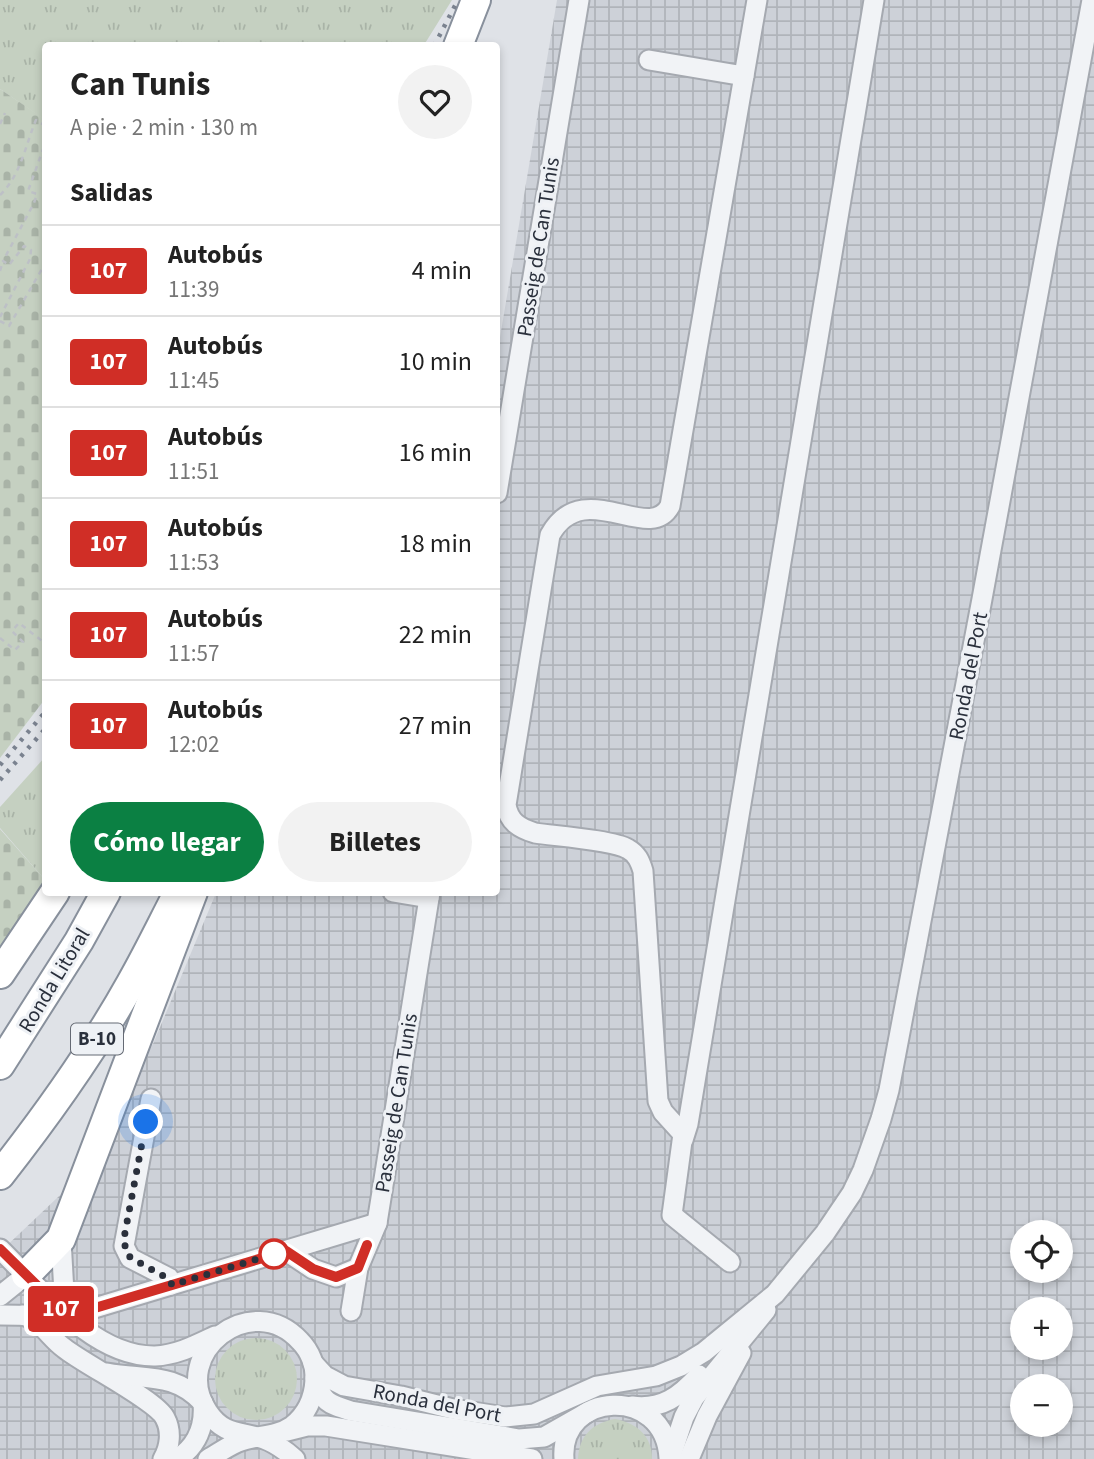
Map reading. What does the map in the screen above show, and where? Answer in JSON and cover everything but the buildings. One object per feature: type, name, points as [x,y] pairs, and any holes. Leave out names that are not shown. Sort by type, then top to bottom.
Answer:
[{"type":"highway","points":[[460,42],[476,0]]},
{"type":"highway","points":[[481,42],[497,0]]},
{"type":"highway","points":[[0,974],[52,896]]},
{"type":"highway","name":"Ronda Litoral","points":[[0,1065],[104,896]]},
{"type":"highway","name":"B-10","points":[[0,1175],[68,1085],[99,1037],[131,984],[176,896]]},
{"type":"highway","points":[[26,1275],[61,1239],[191,896]]},
{"type":"street","name":"Passeig de Can Tunis","points":[[500,476],[579,0]]},
{"type":"street","points":[[683,1140],[680,1129],[666,1116],[659,1101],[643,871],[640,861],[636,854],[621,846],[525,830],[517,825],[508,813],[506,796],[547,545],[554,528],[568,515],[586,509],[649,519],[661,517],[670,506],[757,0]]},
{"type":"street","points":[[730,1262],[672,1214],[874,0]]},
{"type":"street","name":"Ronda del Port","points":[[314,1371],[344,1386],[492,1416],[520,1416],[547,1409],[597,1386],[669,1371],[704,1352],[757,1315],[825,1233],[852,1193],[874,1143],[889,1090],[1092,0]]},
{"type":"street","points":[[649,60],[744,76]]},
{"type":"street","name":"Passeig de Can Tunis","points":[[351,1311],[358,1268],[377,1223],[430,896]]},
{"type":"street","points":[[151,1099],[124,1245],[131,1258],[169,1279],[172,1285]]},
{"type":"street","points":[[9,1314],[68,1316],[377,1223]]},
{"type":"street","points":[[61,1239],[68,1316]]},
{"type":"street","points":[[0,1249],[68,1316],[113,1348],[141,1355],[175,1353],[229,1329],[260,1321],[280,1325],[304,1345],[314,1371],[312,1397],[304,1413],[279,1433],[240,1442],[208,1459]]},
{"type":"street","points":[[286,1251],[313,1269],[336,1277],[358,1268]]},
{"type":"street","points":[[0,1296],[26,1275]]},
{"type":"street","points":[[9,1314],[42,1325],[57,1343],[161,1411],[166,1419],[169,1436],[163,1459]]},
{"type":"street","points":[[628,1406],[659,1406],[679,1395],[757,1315]]},
{"type":"street","points":[[669,1459],[694,1398],[757,1315]]},
{"type":"street","points":[[689,1459],[757,1315]]},
{"type":"street","points":[[177,1459],[189,1450],[200,1431],[204,1416],[198,1381],[200,1363],[209,1345],[229,1329]]},
{"type":"street","points":[[97,1371],[174,1381],[190,1390],[221,1426],[275,1445],[295,1459]]},
{"type":"street","name":"Ronda del Port","points":[[314,1371],[325,1401],[351,1411],[519,1439],[544,1437],[603,1406],[628,1406]]},
{"type":"street","points":[[628,1406],[651,1417],[662,1430],[668,1445],[669,1459]]},
{"type":"street","points":[[564,1459],[567,1437],[575,1423],[588,1412]]},
{"type":"street","name":"Ronda del Port","points":[[279,1433],[307,1426],[326,1426],[532,1459]]},
{"type":"path","points":[[0,124],[5,113]]},
{"type":"path","points":[[0,195],[10,185],[20,165],[36,120],[42,123]]},
{"type":"path","points":[[0,271],[34,203],[37,194],[28,191],[42,152]]},
{"type":"path","points":[[0,329],[1,320],[30,259],[31,250],[24,246],[9,265],[3,261]]},
{"type":"path","points":[[1,320],[9,326],[42,269]]},
{"type":"path","points":[[0,638],[15,650],[23,642],[12,631],[19,623],[42,641]]},
{"type":"shaded area","points":[[557,0],[1094,0],[1094,1459],[0,1459],[0,1252],[76,1180],[153,1044],[215,896],[500,896],[500,337]]},
{"type":"green space","points":[[0,0],[452,0],[426,42],[42,42],[42,118],[0,89]]},
{"type":"green space","points":[[0,89],[42,117],[42,703],[0,758]]},
{"type":"green space","points":[[42,760],[42,877],[0,828],[0,807]]},
{"type":"green space","points":[[0,829],[42,876],[42,891],[0,953]]},
{"type":"green space","points":[[256,1338],[272,1342],[285,1350],[293,1363],[297,1379],[293,1395],[285,1408],[272,1416],[256,1420],[240,1416],[227,1408],[219,1395],[215,1379],[219,1363],[227,1350],[240,1342]]},
{"type":"green space","points":[[615,1419],[642,1432],[649,1444],[652,1459],[578,1459],[581,1444],[588,1432],[593,1427]]},
{"type":"railway","points":[[436,42],[458,0]]},
{"type":"railway","points":[[0,765],[42,716]]},
{"type":"railway","points":[[0,780],[42,733]]},
{"type":"bus line","name":"107","points":[[0,1249],[68,1316],[286,1251],[313,1269],[336,1277],[358,1268],[367,1245]]},
{"type":"route","points":[[146,1122],[124,1238],[126,1253],[169,1279],[172,1285],[274,1254]]}]
